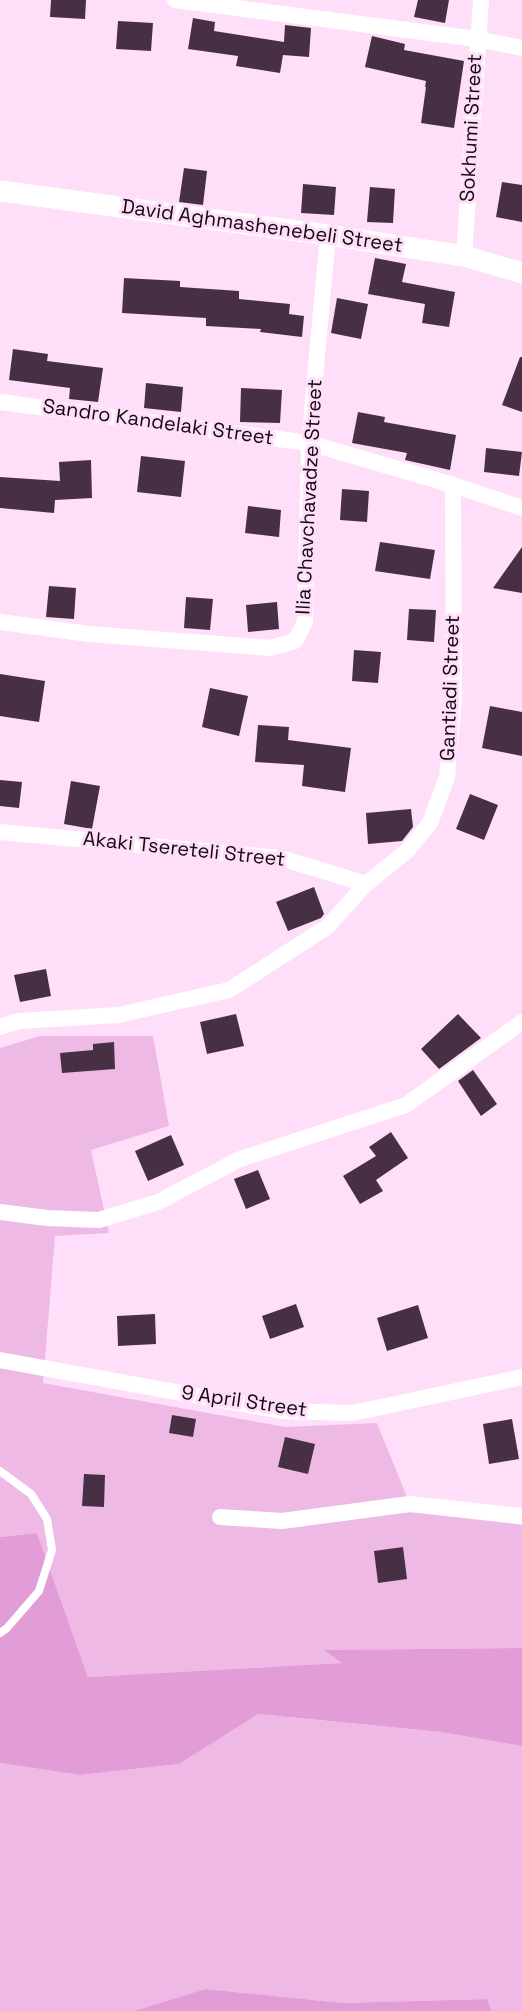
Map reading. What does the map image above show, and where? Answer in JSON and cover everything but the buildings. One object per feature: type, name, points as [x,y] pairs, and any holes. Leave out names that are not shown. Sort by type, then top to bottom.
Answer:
[{"type":"street","points":[[175,0],[477,39],[522,48]]},
{"type":"street","name":"Sokhumi Street","points":[[464,256],[481,0]]},
{"type":"street","name":"David Aghmashenebeli Street","points":[[0,191],[328,235],[464,256],[522,273]]},
{"type":"street","name":"Ilia Chavchavadze Street","points":[[0,622],[89,634],[270,648],[295,641],[305,622],[309,443],[328,235]]},
{"type":"street","name":"Sandro Kandelaki Street","points":[[0,402],[309,443],[453,485],[522,508]]},
{"type":"street","name":"Gantiadi Street","points":[[0,1027],[19,1021],[118,1015],[229,990],[327,927],[366,884],[407,851],[430,823],[447,777],[454,698],[453,485]]},
{"type":"street","name":"Akaki Tsereteli Street","points":[[0,832],[281,858],[366,884]]},
{"type":"street","points":[[0,1212],[46,1218],[99,1220],[158,1202],[240,1159],[406,1105],[522,1022]]},
{"type":"street","name":"9 April Street","points":[[0,1360],[281,1411],[353,1413],[522,1377]]},
{"type":"street","points":[[220,1516],[282,1521],[410,1504],[522,1516]]},
{"type":"lane","points":[[0,1471],[31,1494],[47,1519],[52,1550],[39,1591],[0,1633]]},
{"type":"shaded area","points":[[40,1036],[153,1036],[169,1126],[91,1150],[109,1233],[55,1236],[43,1383],[285,1427],[377,1423],[413,1512],[522,1525],[522,1648],[325,1650],[342,1663],[88,1677],[37,1533],[0,1537],[0,1048]]},
{"type":"shaded area","points":[[37,1533],[88,1677],[342,1663],[324,1650],[522,1648],[522,1746],[441,1732],[258,1714],[179,1764],[80,1775],[0,1763],[0,1537]]},
{"type":"shaded area","points":[[257,1714],[441,1732],[522,1746],[522,2011],[492,2011],[487,1999],[343,2003],[205,1989],[134,2011],[0,2011],[0,1763],[80,1775],[179,1764]]},
{"type":"shaded area","points":[[205,1989],[343,2003],[487,1999],[492,2011],[134,2011]]}]
